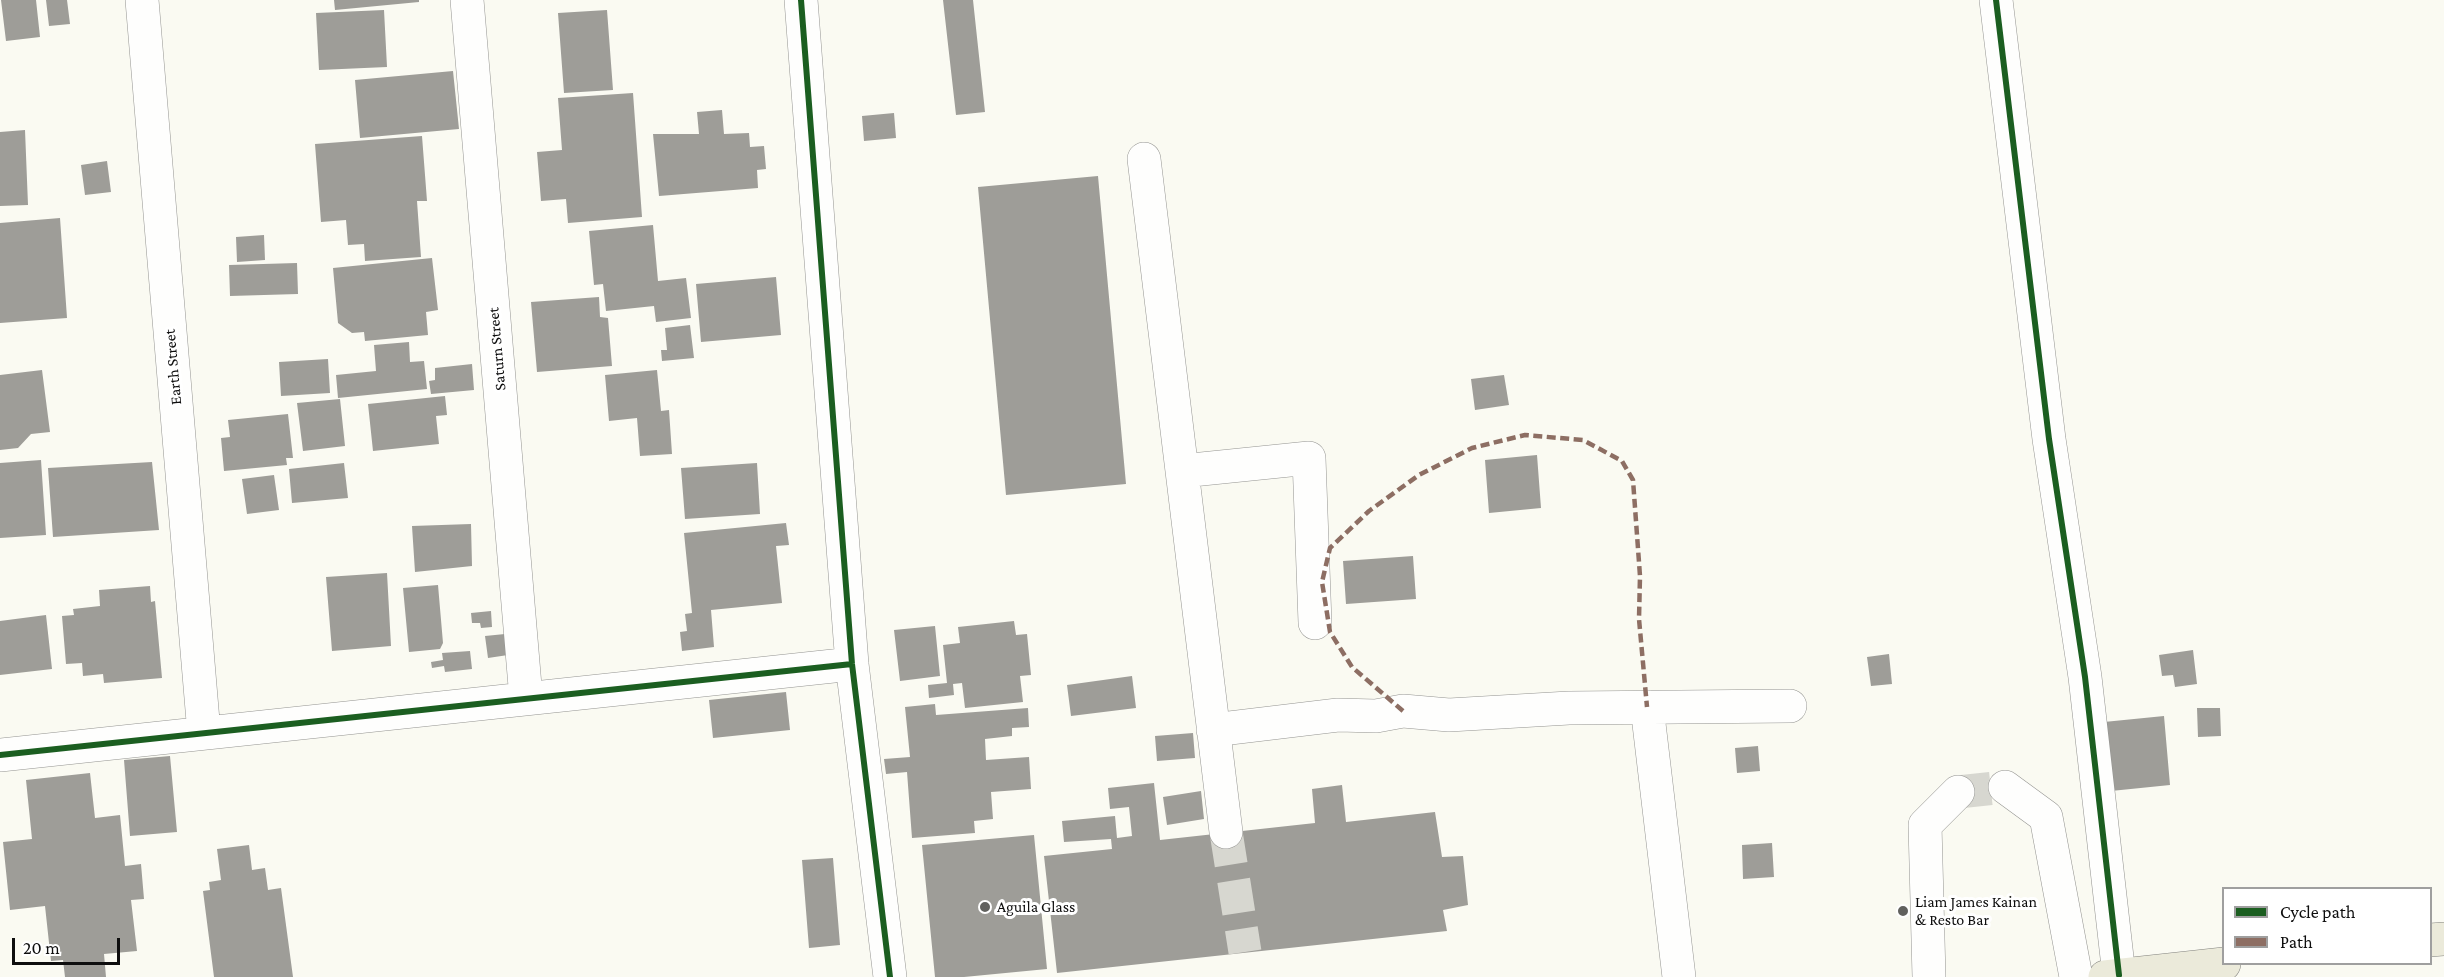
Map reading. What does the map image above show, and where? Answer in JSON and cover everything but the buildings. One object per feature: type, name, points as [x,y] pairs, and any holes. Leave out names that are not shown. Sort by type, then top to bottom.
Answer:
[{"type":"main road","points":[[2112,976],[2222,963]]},
{"type":"street","name":"Earth Street","points":[[142,0],[204,733]]},
{"type":"street","name":"Saturn Street","points":[[467,0],[526,698]]},
{"type":"street","points":[[801,0],[852,663],[890,977]]},
{"type":"street","points":[[1996,0],[2049,439],[2085,677],[2112,976]]},
{"type":"street","points":[[1144,159],[1226,832]]},
{"type":"street","points":[[1182,471],[1309,458],[1315,623]]},
{"type":"street","points":[[0,755],[852,663]]},
{"type":"street","points":[[1213,730],[1338,715],[1376,716],[1403,711],[1449,715],[1647,707],[1790,706]]},
{"type":"street","points":[[1647,707],[1679,977]]},
{"type":"street","points":[[2005,787],[2046,817],[2076,977]]},
{"type":"street","points":[[1929,977],[1925,825],[1958,792]]},
{"type":"tunnel","points":[[1958,792],[2005,787]]},
{"type":"tunnel","points":[[1226,832],[1245,952]]},
{"type":"marked path","points":[[1403,711],[1352,667],[1330,632],[1322,582],[1330,548],[1369,511],[1419,475],[1472,448],[1525,435],[1583,440],[1622,461],[1633,480],[1640,576],[1639,619],[1647,707]]},
{"type":"cycle path","points":[[801,0],[852,664],[890,977]]},
{"type":"cycle path","points":[[1996,0],[2049,439],[2085,677],[2119,975]]},
{"type":"cycle path","points":[[0,755],[852,664]]},
{"type":"place","name":"Aguila Glass","points":[[985,907]]},
{"type":"place","name":"Liam James Kainan & Resto Bar","points":[[1903,911]]}]
